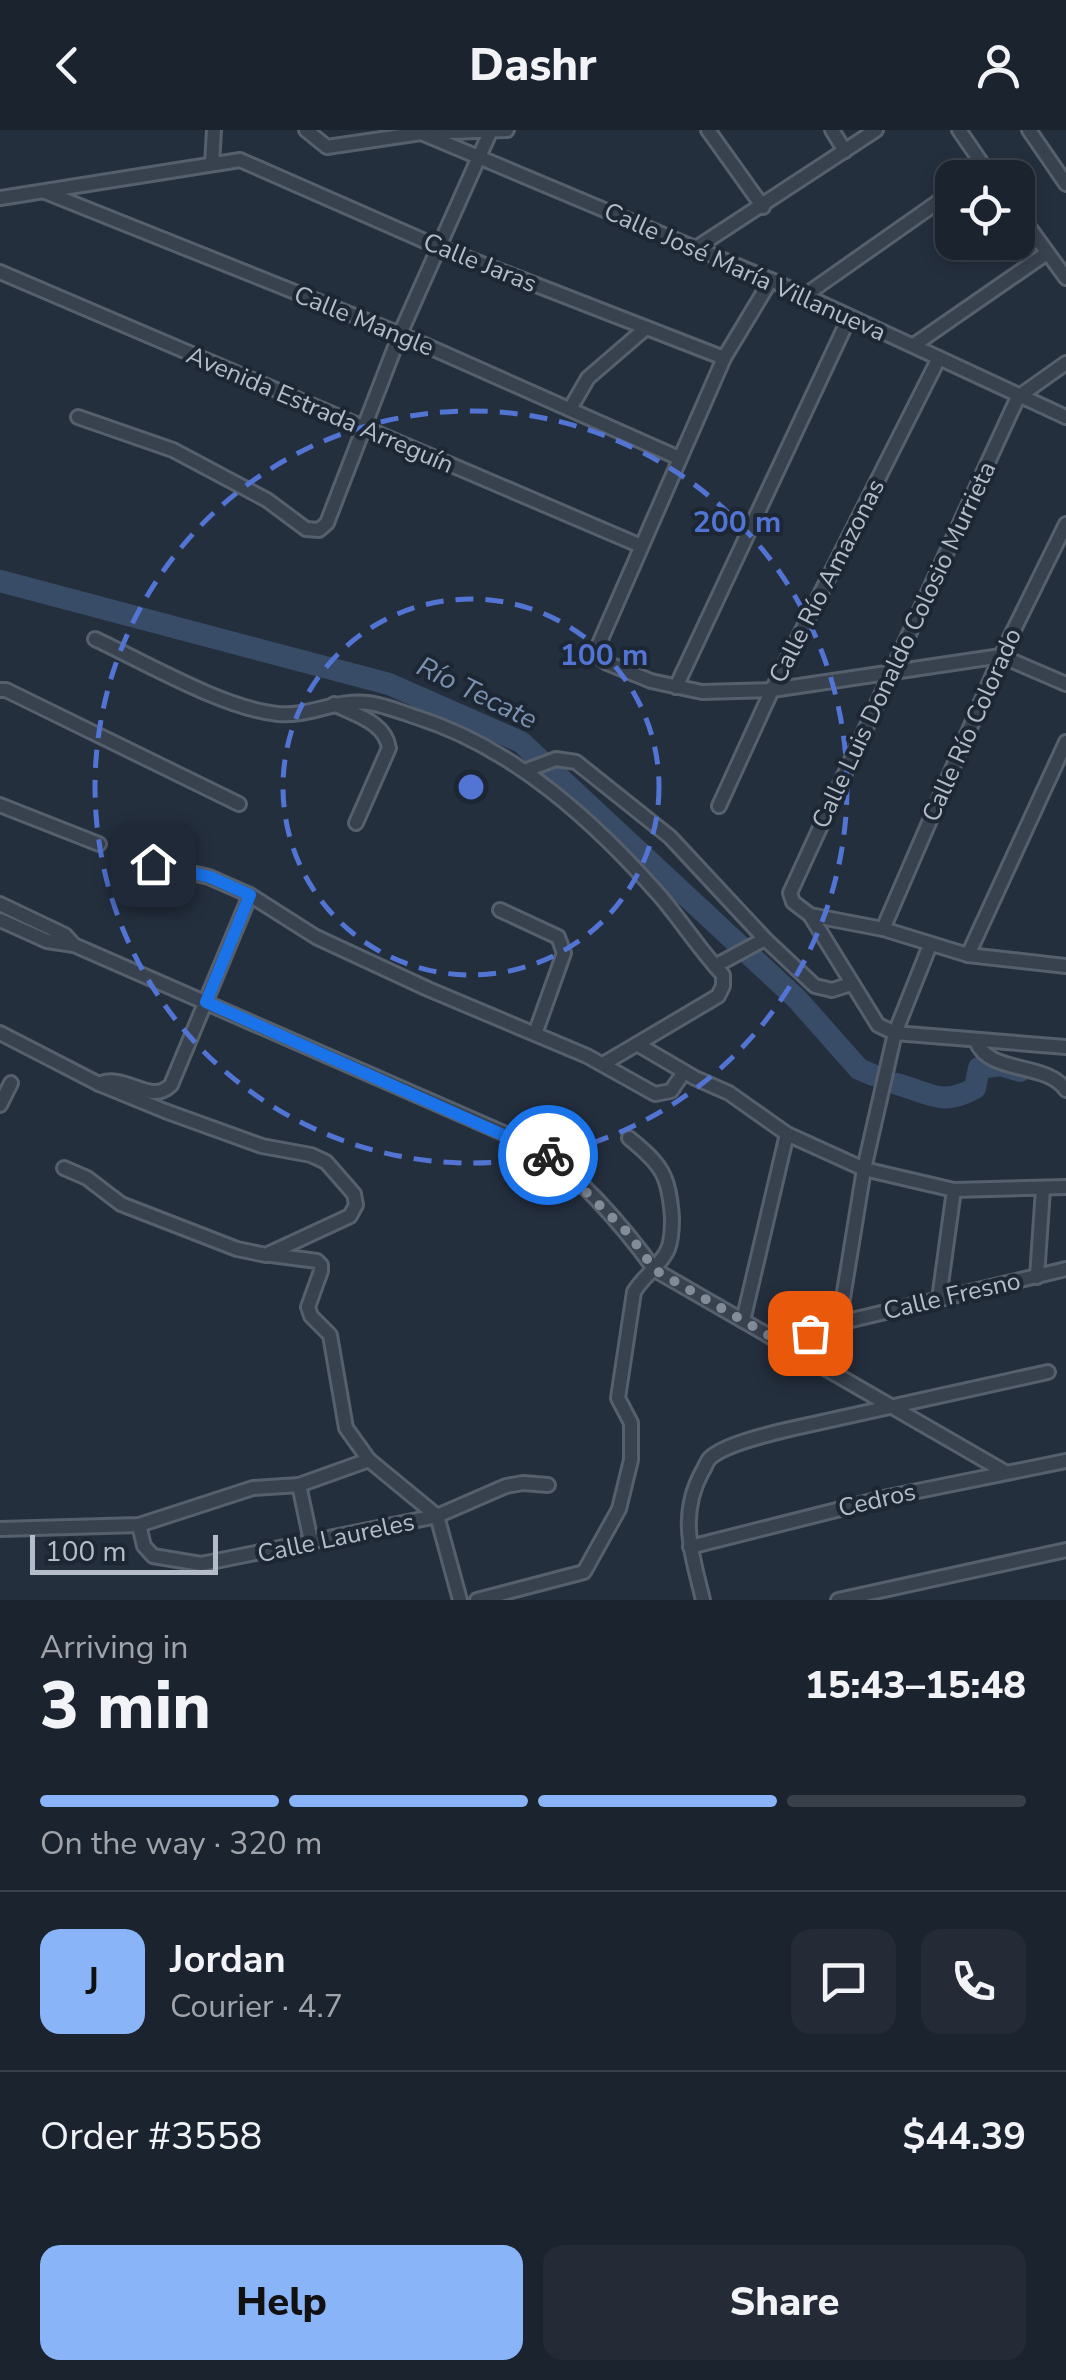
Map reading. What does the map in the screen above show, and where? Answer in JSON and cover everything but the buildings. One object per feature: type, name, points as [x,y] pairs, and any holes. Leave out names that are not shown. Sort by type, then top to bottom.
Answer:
[{"type":"street","points":[[0,198],[212,164],[214,130]]},
{"type":"street","points":[[306,130],[328,148],[418,132],[507,130]]},
{"type":"street","points":[[708,130],[763,207]]},
{"type":"street","points":[[832,130],[846,150]]},
{"type":"street","points":[[696,248],[876,130]]},
{"type":"street","points":[[959,130],[980,160]]},
{"type":"street","points":[[1029,130],[1066,184]]},
{"type":"street","points":[[78,417],[173,450],[267,500],[306,529],[319,530],[328,523],[436,246],[491,131]]},
{"type":"street","name":"Calle José María Villanueva","points":[[418,132],[771,280],[1066,417]]},
{"type":"street","name":"Calle Jaras","points":[[212,164],[240,160],[436,246],[724,358]]},
{"type":"street","name":"Calle Mangle","points":[[44,192],[400,334],[679,458]]},
{"type":"street","points":[[804,296],[935,204]]},
{"type":"street","points":[[1035,236],[1066,278]]},
{"type":"street","points":[[914,345],[1047,253]]},
{"type":"street","name":"Avenida Estrada Arreguín","points":[[0,272],[641,546]]},
{"type":"street","points":[[771,280],[724,358],[679,458],[599,644],[601,660],[651,681],[702,692],[772,690],[1001,656],[1066,684]]},
{"type":"street","points":[[676,687],[849,318]]},
{"type":"street","points":[[570,409],[588,378],[646,328]]},
{"type":"street","name":"Calle Río Amazonas","points":[[719,806],[772,690],[939,358]]},
{"type":"street","points":[[1018,397],[1066,363]]},
{"type":"street","name":"Calle Luis Donaldo Colosio Murrieta","points":[[810,915],[792,902],[790,893],[1018,397]]},
{"type":"street","name":"Calle Río Colorado","points":[[883,929],[1001,656],[1066,524]]},
{"type":"street","points":[[96,640],[223,698],[275,714],[299,714],[332,703],[369,702],[450,728],[527,770],[601,837],[660,898],[723,974],[718,996],[603,1064]]},
{"type":"street","points":[[0,690],[240,804]]},
{"type":"street","points":[[332,703],[382,728],[387,737],[389,748],[356,822]]},
{"type":"street","points":[[968,955],[1066,742]]},
{"type":"street","points":[[527,770],[556,760],[576,762],[670,837],[765,939],[815,986],[832,990],[851,984]]},
{"type":"street","points":[[0,805],[99,844]]},
{"type":"street","points":[[153,864],[210,877],[250,895],[316,936],[603,1064],[655,1094],[671,1091],[684,1072]]},
{"type":"street","points":[[99,1084],[116,1080],[154,1094],[163,1093],[171,1084],[250,895]]},
{"type":"street","points":[[0,904],[65,935],[74,945]]},
{"type":"street","points":[[500,910],[558,937],[562,943],[564,953],[535,1034]]},
{"type":"street","points":[[810,915],[883,929],[968,955],[1065,965]]},
{"type":"street","points":[[810,915],[878,1025],[894,1034],[1066,1046]]},
{"type":"street","points":[[0,920],[47,941],[74,945],[540,1149],[628,1233],[655,1270],[1005,1472]]},
{"type":"street","points":[[715,966],[765,939]]},
{"type":"street","points":[[838,1323],[864,1169],[894,1034],[930,945]]},
{"type":"street","points":[[0,1033],[99,1084],[262,1146],[326,1162],[354,1194],[356,1206],[350,1216],[266,1255]]},
{"type":"street","points":[[976,1041],[986,1056],[1050,1076],[1066,1090]]},
{"type":"street","points":[[637,1044],[729,1093],[787,1134],[864,1169],[954,1190],[1066,1186]]},
{"type":"street","points":[[0,1105],[11,1083]]},
{"type":"street","points":[[743,1321],[787,1134]]},
{"type":"street","points":[[477,1600],[584,1572],[619,1509],[632,1424],[618,1398],[634,1292],[655,1270],[669,1247],[672,1231],[670,1194],[657,1161],[629,1138]]},
{"type":"street","points":[[64,1168],[88,1178],[121,1204],[237,1248],[321,1265],[322,1272],[308,1307],[311,1316],[330,1334],[346,1428],[369,1460],[438,1516],[460,1600]]},
{"type":"street","points":[[1037,1277],[1043,1189]]},
{"type":"street","points":[[939,1299],[954,1190]]},
{"type":"street","name":"Calle Fresno","points":[[782,1343],[838,1323],[1066,1269]]},
{"type":"street","points":[[703,1600],[690,1547],[687,1510],[710,1458],[753,1439],[1048,1372]]},
{"type":"street","points":[[0,1528],[139,1525],[253,1488],[299,1485],[369,1460]]},
{"type":"street","name":"Cedros","points":[[690,1547],[888,1496],[1066,1460]]},
{"type":"street","points":[[299,1485],[311,1541]]},
{"type":"street","name":"Calle Laureles","points":[[139,1525],[144,1546],[153,1556],[201,1564],[224,1562],[438,1516],[506,1486],[548,1486]]},
{"type":"street","points":[[838,1600],[1066,1550]]},
{"type":"waterway","name":"Río Tecate","points":[[0,581],[389,684],[521,742],[797,999],[859,1069],[873,1075]]},
{"type":"waterway","name":"Río Tecate","points":[[897,1084],[936,1096],[954,1097],[975,1088],[979,1068],[1000,1065],[1020,1071]]},
{"type":"way so far","points":[[548,1155],[628,1233],[655,1270],[782,1343],[810,1333]]},
{"type":"route","points":[[153,864],[210,877],[250,895],[206,1002],[548,1155]]}]
